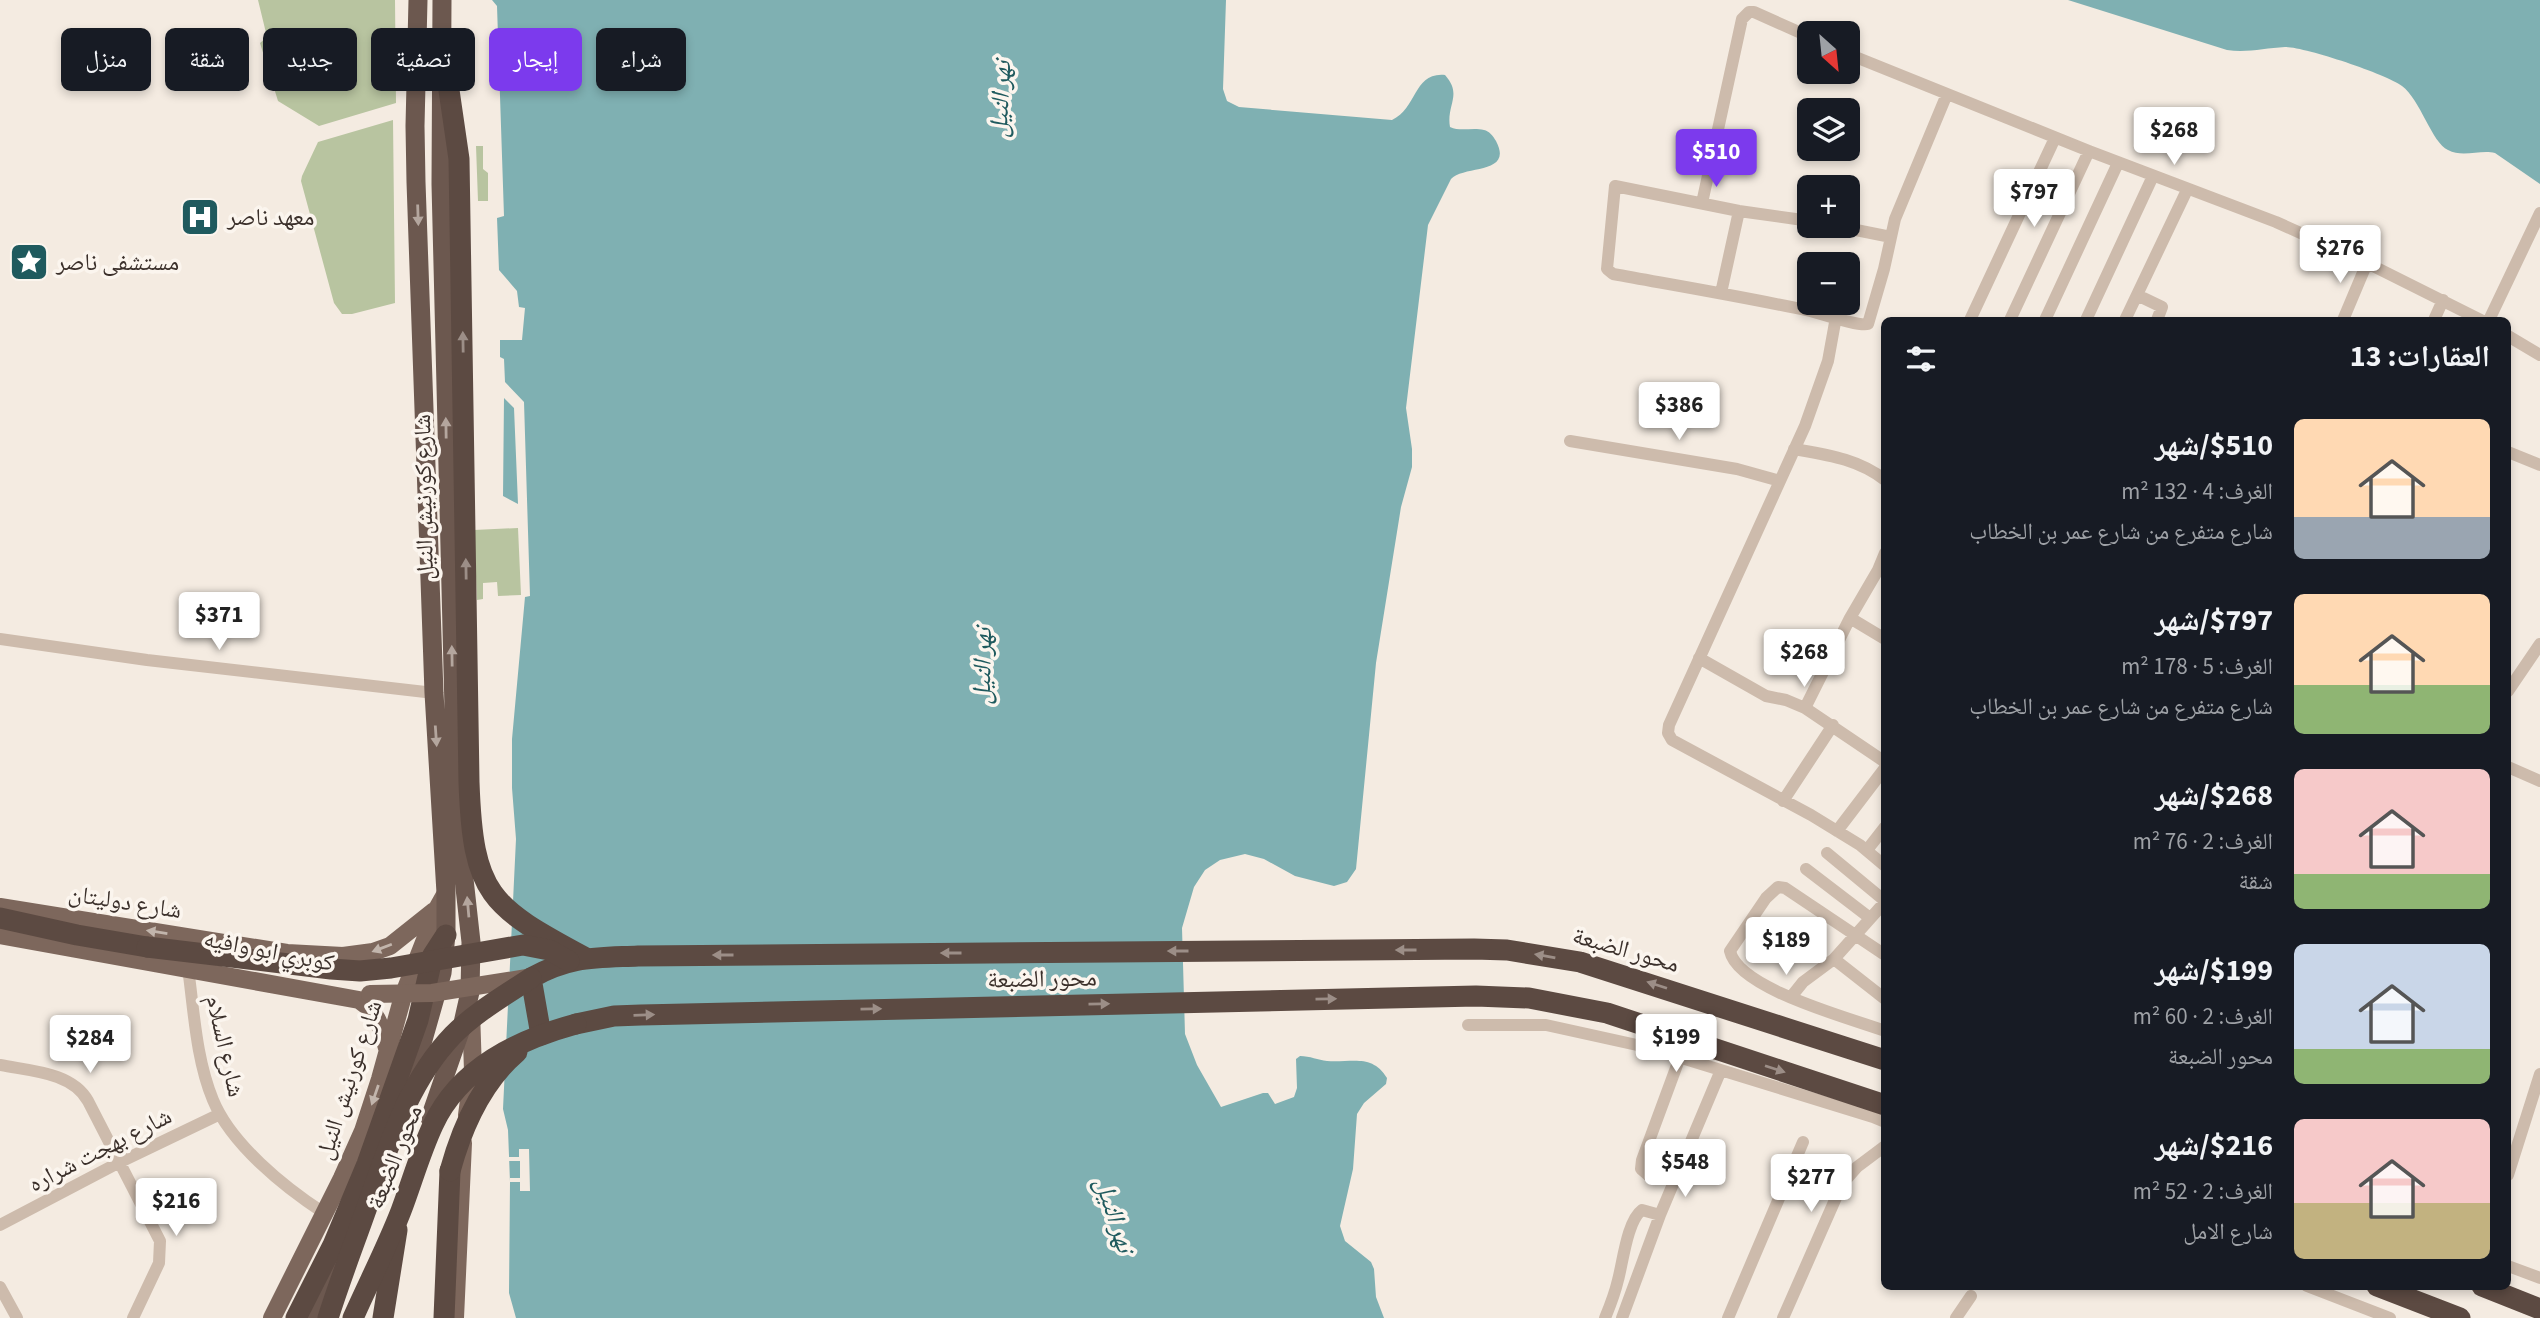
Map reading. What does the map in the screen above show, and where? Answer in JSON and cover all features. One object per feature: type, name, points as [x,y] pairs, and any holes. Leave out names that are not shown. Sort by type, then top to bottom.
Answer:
[{"type":"highway","name":"شارع كورنيش النيل","points":[[313,1318],[379,1181],[432,1014],[442,973],[446,935],[442,901],[433,694],[416,182],[418,0]]},
{"type":"highway","name":"شارع كورنيش النيل","points":[[442,0],[442,28]]},
{"type":"highway","name":"شارع كورنيش النيل","points":[[343,1318],[404,1182],[446,1079],[464,1023],[470,992],[471,942],[456,790],[441,184],[441,91]]},
{"type":"highway","points":[[451,91],[458,159],[462,263],[469,782],[473,844],[484,880],[504,908],[578,959]]},
{"type":"highway","points":[[415,126],[419,131],[431,133],[441,127]]},
{"type":"highway","points":[[416,182],[421,178],[432,177],[441,184]]},
{"type":"highway","points":[[0,918],[147,947],[331,969],[360,971],[402,966],[523,945],[578,959]]},
{"type":"highway","points":[[296,1318],[333,1245],[367,1164],[418,1020],[433,955],[446,935]]},
{"type":"highway","name":"محور الضبعة","points":[[328,1318],[393,1133],[419,1080],[443,1046],[467,1022],[531,978],[578,959],[722,955],[1507,950],[1580,962],[1618,972],[1881,1059]]},
{"type":"highway","points":[[444,1318],[450,1171],[467,1120],[495,1074],[514,1055],[541,1035],[531,978]]},
{"type":"highway","name":"محور الضبعة","points":[[353,1318],[400,1213],[433,1125],[455,1091],[485,1063],[541,1035],[597,1019],[641,1014],[1476,996],[1529,998],[1606,1013],[1881,1104]]},
{"type":"highway","points":[[383,1318],[400,1213]]},
{"type":"highway","points":[[2386,1290],[2460,1318]]},
{"type":"highway","points":[[2492,1290],[2540,1309]]},
{"type":"main road","name":"شارع كورنيش النيل","points":[[272,1318],[363,1132],[403,996],[442,901]]},
{"type":"main road","name":"شارع دوليتان","points":[[0,907],[287,953],[343,956],[373,952],[390,946],[442,901]]},
{"type":"main road","name":"كوبري ابو وافيه","points":[[0,927],[370,995],[432,993],[531,978]]},
{"type":"main road","points":[[0,935],[359,1000],[370,1007],[379,1020],[387,1049]]},
{"type":"main road","name":"شارع كورنيش النيل","points":[[454,1318],[463,1142],[473,1071],[470,992]]},
{"type":"street","points":[[1702,203],[1745,15],[1754,12],[1797,31]]},
{"type":"street","points":[[1860,59],[2186,190],[2276,222],[2367,263],[2475,317]]},
{"type":"street","points":[[1797,219],[1614,187],[1607,269],[1613,274],[1721,293],[1836,317],[1863,326],[1868,324],[1895,219],[1947,94]]},
{"type":"street","points":[[1971,317],[2055,138]]},
{"type":"street","points":[[2011,317],[2089,151]]},
{"type":"street","points":[[2046,317],[2118,163]]},
{"type":"street","points":[[2087,317],[2153,176]]},
{"type":"street","points":[[2126,317],[2186,190]]},
{"type":"street","points":[[1721,293],[1739,211]]},
{"type":"street","points":[[2490,317],[2540,213]]},
{"type":"street","points":[[1860,231],[1891,237]]},
{"type":"street","points":[[2344,317],[2367,263]]},
{"type":"street","points":[[2137,295],[2162,307],[2158,317]]},
{"type":"street","points":[[2435,317],[2443,300]]},
{"type":"street","points":[[1836,317],[1822,383],[1669,725],[1670,737],[1837,831],[1881,862]]},
{"type":"street","points":[[2511,338],[2540,355]]},
{"type":"street","points":[[1570,441],[1737,470],[1780,481]]},
{"type":"street","points":[[1794,449],[1851,460],[1866,466],[1881,477]]},
{"type":"street","points":[[2511,453],[2540,465]]},
{"type":"street","points":[[1805,708],[1881,563]]},
{"type":"street","points":[[1850,618],[1881,637]]},
{"type":"street","points":[[0,639],[147,660],[433,694]]},
{"type":"street","points":[[2511,687],[2540,644]]},
{"type":"street","points":[[1699,658],[1766,696],[1805,708],[1881,759]]},
{"type":"street","points":[[1783,801],[1833,725]]},
{"type":"street","points":[[2511,768],[2540,781]]},
{"type":"street","points":[[1837,831],[1881,773]]},
{"type":"street","points":[[1867,850],[1881,832]]},
{"type":"street","points":[[1827,853],[1881,899]]},
{"type":"street","points":[[1806,869],[1870,918]]},
{"type":"street","points":[[1881,952],[1785,888],[1778,887],[1732,945],[1730,954],[1746,974],[1791,997],[1881,1030]]},
{"type":"street","points":[[1791,997],[1802,982],[1834,959],[1881,906]]},
{"type":"street","points":[[1834,959],[1881,996]]},
{"type":"street","name":"شارع السلام","points":[[188,968],[199,1046],[212,1098],[219,1114],[265,1169],[324,1213]]},
{"type":"street","points":[[1468,1025],[1546,1025],[1646,1047],[1881,1120]]},
{"type":"street","points":[[1648,1175],[1641,1169],[1642,1160],[1680,1058]]},
{"type":"street","points":[[0,1065],[55,1077],[75,1084],[83,1091],[160,1241],[159,1264],[133,1318]]},
{"type":"street","points":[[1622,1318],[1721,1070]]},
{"type":"street","points":[[2511,1166],[2540,1074]]},
{"type":"street","name":"شارع بهجت شراره","points":[[0,1225],[219,1114]]},
{"type":"street","points":[[1728,1318],[1803,1142]]},
{"type":"street","points":[[1783,1318],[1842,1184],[1857,1167],[1881,1149]]},
{"type":"street","points":[[1605,1318],[1637,1213],[1642,1210],[1661,1215]]},
{"type":"street","points":[[2511,1267],[2540,1278]]},
{"type":"street","points":[[0,1287],[17,1318]]},
{"type":"street","points":[[2315,1290],[2364,1313],[2390,1318]]},
{"type":"street","points":[[1956,1318],[1971,1296]]},
{"type":"green space","points":[[258,0],[395,0],[395,28],[371,28],[371,91],[396,91],[396,103],[319,126],[278,101],[275,91],[357,91],[357,28],[265,28]]},
{"type":"green space","points":[[393,120],[395,303],[342,314],[334,303],[301,181],[302,176],[318,142]]},
{"type":"green space","points":[[476,146],[483,146],[483,169],[488,173],[488,201],[478,201]]},
{"type":"green space","points":[[518,528],[521,595],[498,596],[497,582],[483,583],[483,599],[477,600],[474,530]]},
{"type":"water","name":"نهر النيل","points":[[492,0],[1226,0],[1223,89],[1227,101],[1239,107],[1392,120],[1407,107],[1427,79],[1445,75],[1453,88],[1450,127],[1484,130],[1495,139],[1500,152],[1498,159],[1485,168],[1451,179],[1428,225],[1406,408],[1412,467],[1401,507],[1376,663],[1356,869],[1347,882],[1334,886],[1295,876],[1264,859],[1245,854],[1220,860],[1205,870],[1194,887],[1182,928],[1185,1034],[1197,1065],[1221,1107],[1263,1093],[1268,1093],[1275,1104],[1294,1097],[1297,1088],[1296,1059],[1300,1056],[1327,1061],[1368,1062],[1381,1070],[1387,1078],[1386,1084],[1364,1103],[1357,1114],[1353,1169],[1340,1226],[1345,1241],[1371,1262],[1376,1297],[1384,1318],[516,1318],[509,1293],[510,1182],[508,1130],[503,1109],[516,839],[512,739],[525,597],[530,596],[524,402],[505,382],[504,359],[500,357],[500,340],[522,340],[525,308],[519,307],[517,291],[499,270],[497,218],[504,216],[500,91],[582,91],[582,28],[498,28],[497,6]]},
{"type":"water","points":[[2068,0],[2540,0],[2540,184],[2495,153],[2460,153],[2448,150],[2442,146],[2415,100],[2402,86],[2363,68],[2295,48],[2227,50]]},
{"type":"water","points":[[504,398],[514,408],[518,504],[503,496]]},
{"type":"pier","points":[[519,1149],[529,1149],[530,1191],[520,1191],[520,1182],[510,1182],[510,1178],[520,1178],[520,1161],[509,1161],[509,1157],[519,1157]]},
{"type":"place","name":"معهد ناصر","points":[[200,217]]},
{"type":"place","name":"مستشفى ناصر","points":[[29,262]]}]
